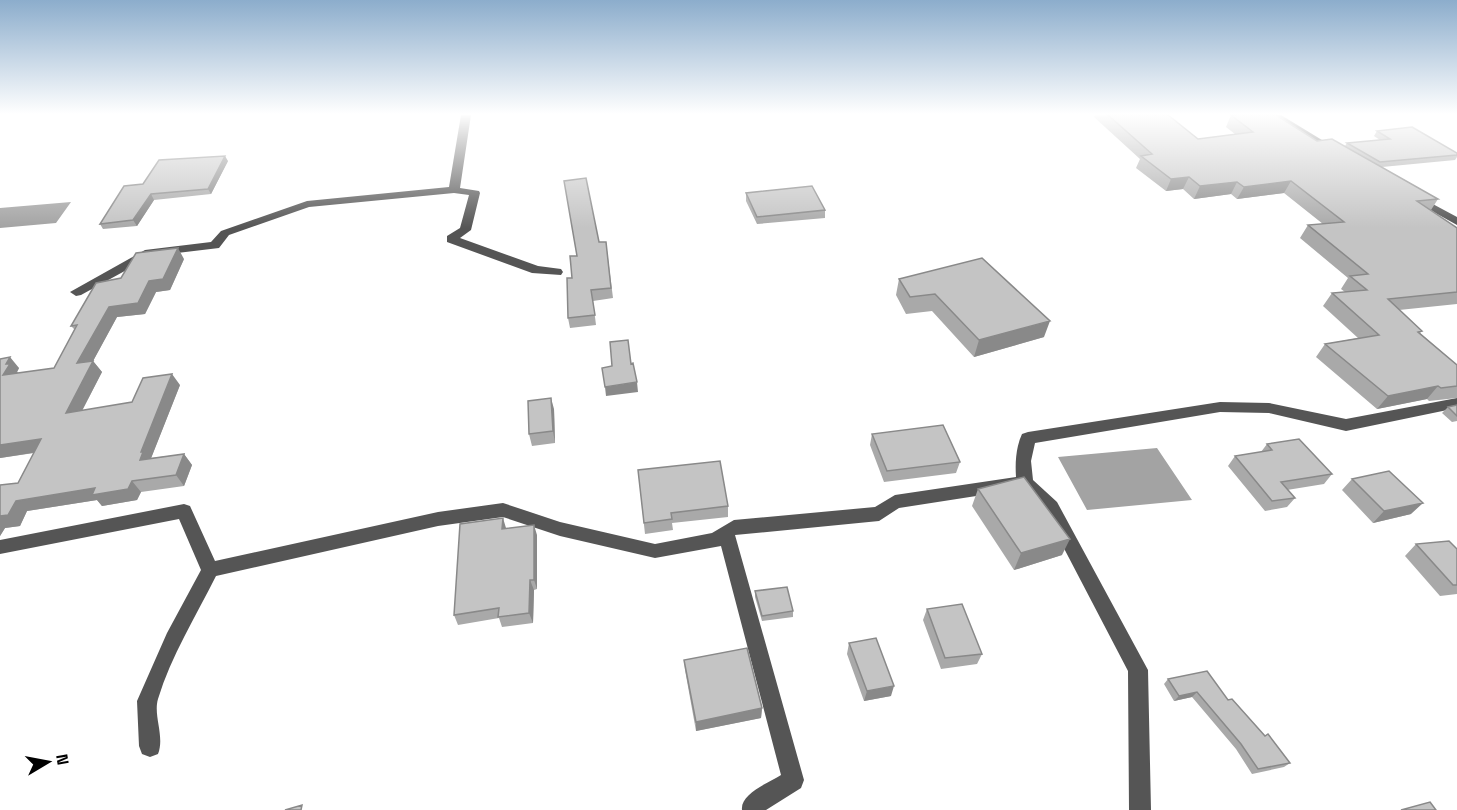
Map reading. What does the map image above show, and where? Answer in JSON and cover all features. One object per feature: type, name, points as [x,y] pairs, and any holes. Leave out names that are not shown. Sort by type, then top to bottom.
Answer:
[{"type":"street","points":[[454,190],[460,153]]},
{"type":"street","points":[[1338,153],[1345,157]]},
{"type":"street","points":[[76,292],[149,253],[215,245],[225,233],[307,204],[454,190],[475,193],[465,230],[451,239],[536,270],[557,272]]},
{"type":"street","points":[[1406,193],[1457,222]]},
{"type":"street","points":[[1140,810],[1138,670],[1051,507],[1025,482],[1023,461],[1028,438],[1220,407],[1269,408],[1346,425],[1457,403]]},
{"type":"street","points":[[150,746],[147,701],[174,639],[210,570],[438,519],[503,510],[560,529],[655,551],[716,540],[734,527],[879,514],[895,502],[1025,482]]},
{"type":"street","points":[[0,547],[184,511],[210,570]]},
{"type":"street","points":[[726,533],[794,780],[752,806],[753,810]]},
{"type":"shaded area","points":[[71,202],[56,223],[0,228],[0,208]]},
{"type":"shaded area","points":[[1157,448],[1192,500],[1087,510],[1058,457]]},
{"type":"building","points":[[1151,153],[1356,153],[1438,199],[1417,201],[1457,228],[1457,292],[1388,299],[1422,331],[1418,332],[1457,365],[1457,386],[1441,388],[1438,386],[1388,396],[1325,344],[1379,335],[1332,293],[1367,290],[1350,276],[1368,274],[1308,225],[1344,222],[1291,181],[1244,187],[1237,182],[1200,186],[1189,177],[1171,179],[1141,156],[1152,154]]},
{"type":"building","points":[[1364,153],[1457,153],[1457,155],[1380,162]]},
{"type":"building","points":[[225,156],[208,189],[151,194],[133,220],[100,224],[124,186],[143,184],[159,160]]},
{"type":"building","points":[[586,178],[599,242],[606,242],[611,288],[591,290],[595,315],[568,318],[567,278],[572,278],[570,256],[577,256],[564,181]]},
{"type":"building","points":[[812,186],[825,210],[757,217],[746,193]]},
{"type":"building","points":[[178,248],[163,279],[149,281],[138,303],[109,307],[77,363],[93,361],[66,413],[132,402],[143,378],[172,374],[141,452],[143,452],[140,460],[184,454],[176,475],[132,481],[128,489],[92,495],[95,488],[16,501],[8,515],[0,516],[0,485],[18,483],[41,439],[0,445],[0,359],[10,357],[6,364],[10,364],[3,375],[54,368],[77,325],[71,326],[96,283],[121,278],[136,253]]},
{"type":"building","points":[[982,258],[1050,321],[979,340],[935,294],[910,297],[899,279]]},
{"type":"building","points":[[628,340],[631,364],[633,363],[637,382],[605,387],[602,368],[612,366],[610,342]]},
{"type":"building","points":[[551,398],[553,431],[529,434],[528,401]]},
{"type":"building","points":[[1457,405],[1457,416],[1448,407]]},
{"type":"building","points":[[943,425],[960,462],[887,471],[872,434]]},
{"type":"building","points":[[1299,439],[1332,474],[1281,482],[1295,498],[1272,501],[1235,456],[1272,450],[1267,444]]},
{"type":"building","points":[[720,461],[728,506],[671,513],[672,519],[644,523],[638,470]]},
{"type":"building","points":[[1389,471],[1423,503],[1384,511],[1352,479]]},
{"type":"building","points":[[1024,477],[1070,539],[1021,553],[978,489]]},
{"type":"building","points":[[503,518],[502,529],[534,525],[534,580],[530,580],[529,613],[498,617],[499,608],[454,615],[460,524]]},
{"type":"building","points":[[1449,541],[1457,549],[1457,585],[1453,585],[1416,544]]},
{"type":"building","points":[[787,587],[793,611],[762,616],[755,591]]},
{"type":"building","points":[[962,604],[982,654],[945,658],[927,609]]},
{"type":"building","points":[[876,638],[894,686],[867,691],[849,643]]},
{"type":"building","points":[[747,648],[762,708],[696,722],[684,660]]},
{"type":"building","points":[[1207,671],[1228,700],[1232,699],[1265,736],[1268,734],[1290,763],[1258,769],[1241,744],[1197,692],[1179,696],[1168,679]]},
{"type":"building","points":[[1430,802],[1436,810],[1401,810]]},
{"type":"building","points":[[302,805],[301,810],[285,810]]}]
